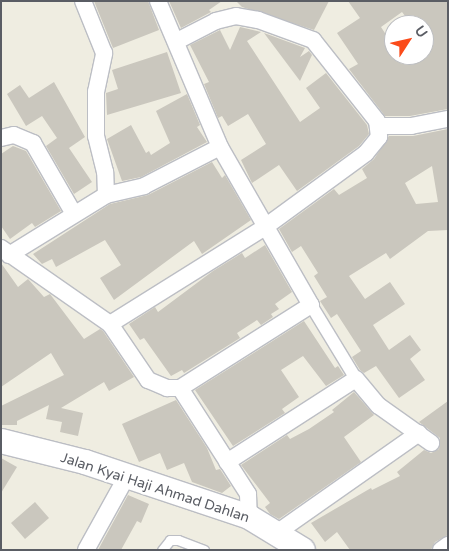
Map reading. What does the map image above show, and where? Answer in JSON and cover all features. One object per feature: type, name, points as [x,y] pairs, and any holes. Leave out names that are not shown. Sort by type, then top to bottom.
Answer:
[{"type":"main road","name":"Jalan Kyai Haji Ahmad Dahlan","points":[[1,441],[127,476],[249,517],[278,532],[303,550]]},
{"type":"street","points":[[83,1],[104,53],[96,92],[96,136],[105,172],[106,195]]},
{"type":"street","points":[[158,1],[177,41],[220,147],[265,227],[356,379],[379,406],[426,438],[278,532]]},
{"type":"street","points":[[110,324],[265,227],[366,153],[379,137],[379,126],[358,94],[313,40],[258,20],[236,16],[216,21],[177,41]]},
{"type":"street","points":[[379,126],[411,126],[448,119]]},
{"type":"street","points":[[1,138],[14,135],[33,143],[74,214]]},
{"type":"street","points":[[220,147],[144,186],[106,195],[5,251],[110,324],[148,380],[167,388],[180,388],[311,305]]},
{"type":"street","points":[[227,462],[356,379]]},
{"type":"street","points":[[180,388],[248,494],[249,517]]},
{"type":"street","points":[[86,550],[127,476]]},
{"type":"street","points":[[441,550],[448,545]]},
{"type":"lane","points":[[162,550],[170,540],[178,540],[204,550]]},
{"type":"building","points":[[94,1],[148,1],[159,30],[113,48]]},
{"type":"building","points":[[169,1],[222,1],[209,10],[211,12],[181,28]]},
{"type":"building","points":[[236,1],[329,1],[314,30],[242,7]]},
{"type":"building","points":[[348,1],[448,1],[448,109],[410,116],[385,116],[349,69],[358,64],[337,33],[360,18]]},
{"type":"building","points":[[240,27],[261,32],[247,41],[300,122],[320,108],[306,88],[326,73],[367,125],[369,134],[359,146],[297,191],[279,165],[252,183],[241,160],[266,144],[248,114],[228,126],[222,116],[218,118],[204,84],[209,82],[190,45],[220,30],[230,50]]},
{"type":"building","points":[[264,33],[305,48],[300,57],[309,51],[312,55],[300,81]]},
{"type":"building","points":[[167,52],[181,93],[107,115],[106,93],[118,89],[112,70]]},
{"type":"building","points":[[54,82],[85,137],[69,148],[92,182],[74,194],[46,146],[57,138],[42,116],[26,126],[7,94],[20,85],[29,98]]},
{"type":"building","points":[[187,94],[200,125],[197,127],[207,142],[141,177],[122,181],[107,139],[131,125],[146,153],[149,151],[151,155],[170,143],[156,111]]},
{"type":"building","points":[[448,129],[448,230],[428,231],[390,259],[386,253],[349,276],[365,299],[390,282],[405,304],[373,325],[389,350],[410,335],[421,350],[410,359],[425,380],[399,398],[376,366],[364,373],[360,370],[352,357],[361,351],[337,314],[331,318],[320,301],[327,297],[314,276],[318,273],[301,246],[292,252],[279,229],[334,189],[339,195],[367,178],[362,169],[374,159],[389,136],[413,136]],"holes":[[[432,166],[438,202],[416,204],[405,183]]]},
{"type":"building","points":[[13,146],[26,151],[61,211],[35,227],[32,223],[10,239],[1,226],[1,154]]},
{"type":"building","points":[[212,162],[222,178],[225,175],[251,220],[202,254],[194,241],[114,300],[100,278],[121,265],[105,240],[56,267],[52,259],[42,264],[33,254],[110,204],[148,195]]},
{"type":"building","points":[[265,245],[292,292],[275,304],[279,309],[271,314],[273,317],[261,325],[257,320],[237,333],[240,338],[184,373],[182,370],[171,376],[144,338],[140,340],[129,324],[155,307],[158,312],[213,271],[242,253],[245,258]]},
{"type":"building","points":[[1,263],[18,287],[28,279],[44,297],[50,294],[84,339],[100,329],[103,331],[134,377],[109,391],[104,382],[61,408],[83,413],[78,436],[60,432],[62,422],[46,419],[49,405],[17,421],[17,425],[1,425],[1,406],[64,375],[51,353],[1,387]]},
{"type":"building","points":[[304,321],[335,368],[338,366],[344,375],[326,386],[303,356],[281,370],[299,397],[282,409],[285,413],[233,446],[195,390]]},
{"type":"building","points":[[354,392],[374,415],[344,437],[361,462],[279,519],[270,514],[265,507],[270,503],[241,465],[287,435],[290,439],[309,429],[334,412],[332,410]]},
{"type":"building","points":[[176,400],[207,448],[216,470],[220,469],[231,486],[222,493],[192,482],[184,463],[167,470],[160,453],[139,462],[122,424]]},
{"type":"building","points":[[448,401],[448,535],[435,542],[431,550],[350,550],[337,532],[325,542],[311,523],[371,488],[372,490],[400,476],[397,472],[424,450],[431,453],[439,449],[440,438],[419,422]]},
{"type":"building","points":[[1,458],[17,467],[1,493]]},
{"type":"building","points":[[128,495],[149,504],[141,523],[137,521],[121,550],[98,550]]},
{"type":"building","points":[[35,502],[49,518],[25,539],[11,523]]}]
